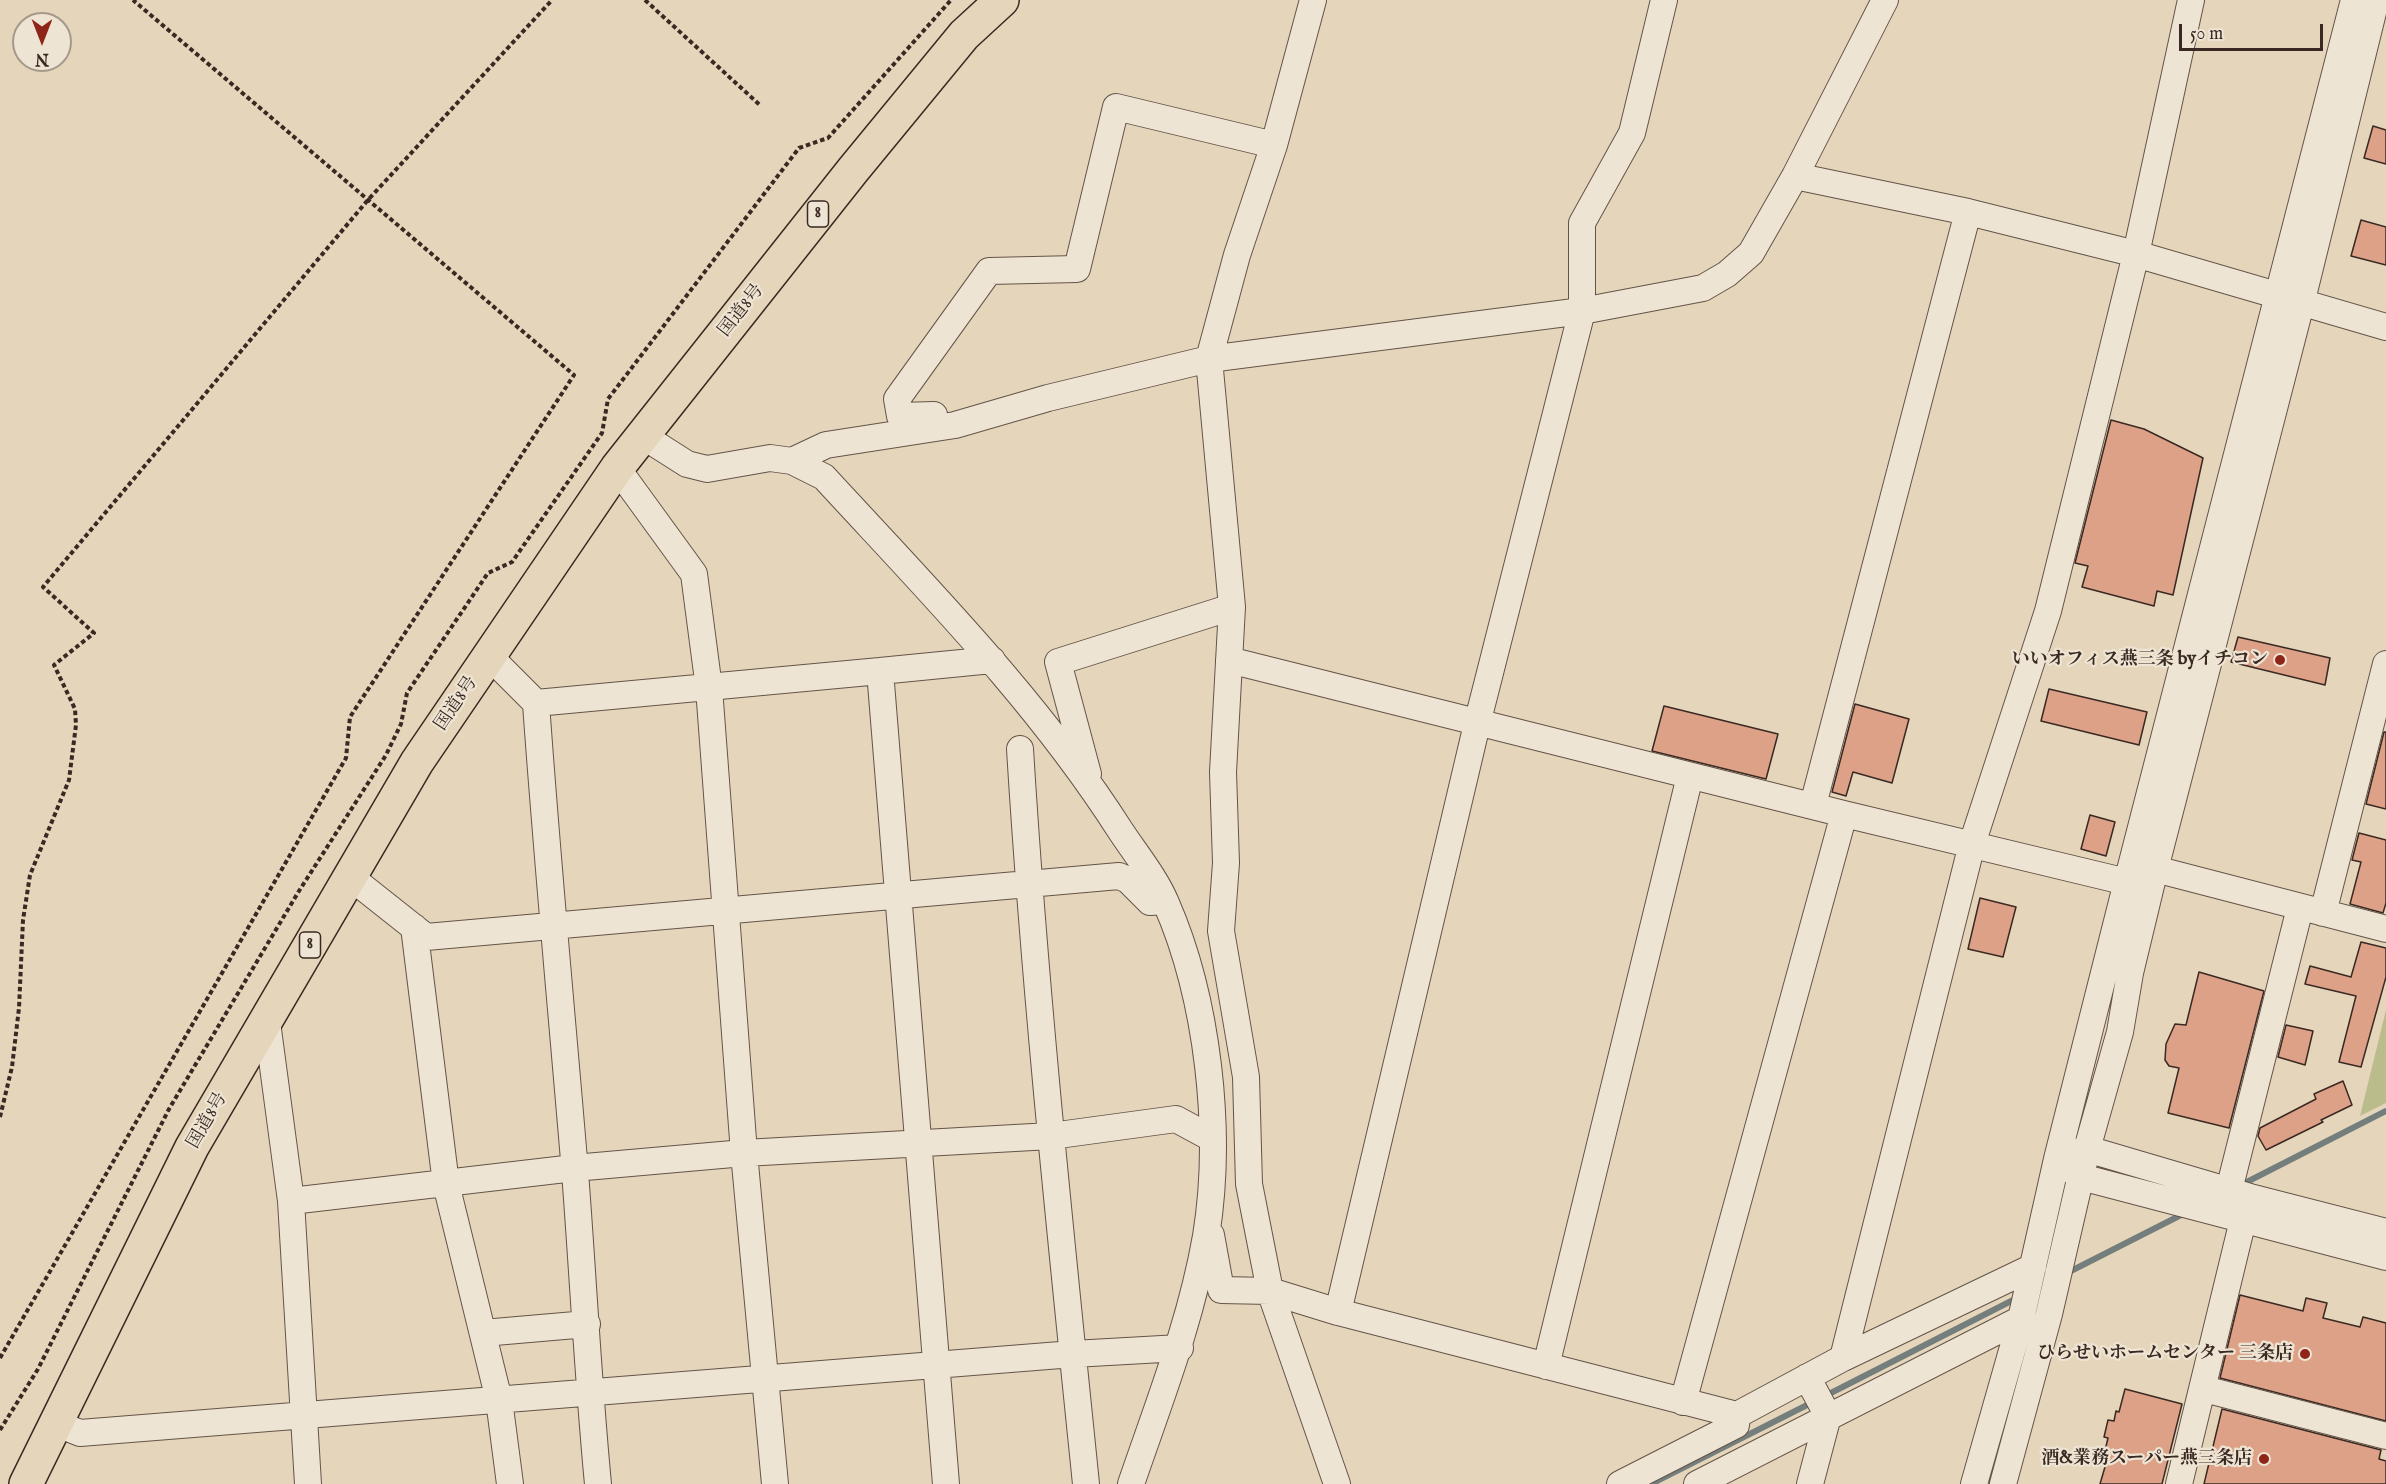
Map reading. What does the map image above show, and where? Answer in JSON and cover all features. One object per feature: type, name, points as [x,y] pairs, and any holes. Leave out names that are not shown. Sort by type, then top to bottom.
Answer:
[{"type":"highway","name":"国道8号","points":[[26,1484],[192,1147],[417,762],[617,468],[875,143],[964,35],[1002,0]]},
{"type":"street","points":[[1313,0],[1274,145],[1237,255],[1209,359],[1232,607],[1223,772],[1226,863],[1221,931],[1246,1077],[1249,1184],[1270,1291],[1337,1484]]},
{"type":"street","points":[[1338,1312],[1478,720],[1582,310],[1582,223],[1632,133],[1664,0]]},
{"type":"street","points":[[792,461],[826,445],[961,423],[1048,398],[1209,359],[1582,310],[1703,288],[1727,274],[1751,253],[1795,176],[1885,0]]},
{"type":"street","points":[[1843,1358],[1972,844],[2048,611],[2136,254],[2191,0]]},
{"type":"street","points":[[2002,1484],[2049,1314],[2087,1149],[2120,1032],[2130,973],[2290,300],[2354,0]]},
{"type":"street","points":[[1974,1484],[2021,1318],[2057,1158],[2127,882],[2376,0]]},
{"type":"street","points":[[961,423],[952,414],[900,416],[897,399],[989,271],[1077,269],[1116,107],[1274,145]]},
{"type":"street","points":[[1795,176],[1968,213],[2136,254],[2386,327]]},
{"type":"street","points":[[1813,806],[1968,213]]},
{"type":"street","points":[[643,436],[687,464],[707,469],[770,458],[792,461],[824,477],[992,660],[1090,783],[1165,901],[1182,947],[1204,1023],[1213,1139],[1206,1234],[1180,1348],[1131,1484]]},
{"type":"street","points":[[617,468],[694,574],[709,688],[744,1153],[775,1484]]},
{"type":"street","points":[[1090,783],[1058,662],[1232,607]]},
{"type":"street","points":[[489,656],[536,703],[598,1484]]},
{"type":"street","points":[[536,703],[992,660]]},
{"type":"street","points":[[1229,660],[1478,720],[1690,776],[2127,882],[2155,869],[2386,929]]},
{"type":"street","points":[[2179,1484],[2204,1389],[2231,1198],[2312,910],[2386,664]]},
{"type":"street","points":[[880,671],[896,896],[946,1484]]},
{"type":"street","points":[[1020,749],[1028,883],[1086,1484]]},
{"type":"street","points":[[1546,1366],[1690,776]]},
{"type":"street","points":[[1683,1402],[1844,814]]},
{"type":"street","points":[[350,876],[426,937],[1119,876],[1128,880],[1150,902],[1165,901]]},
{"type":"street","points":[[414,927],[446,1184],[499,1400],[510,1484]]},
{"type":"street","points":[[267,1022],[291,1201],[308,1484]]},
{"type":"street","points":[[291,1201],[574,1168],[744,1153],[1051,1136],[1176,1119],[1213,1139]]},
{"type":"street","points":[[2057,1158],[2087,1149],[2231,1198],[2386,1257]]},
{"type":"street","points":[[2057,1158],[2081,1177],[2181,1203],[2231,1198],[2386,1232]]},
{"type":"street","points":[[1208,1214],[1221,1290],[1270,1291],[1338,1312],[1737,1415],[1810,1382],[1843,1358],[2033,1267]]},
{"type":"street","points":[[1697,1484],[1826,1413],[2021,1318]]},
{"type":"street","points":[[483,1333],[587,1324]]},
{"type":"street","points":[[55,1423],[80,1433],[304,1417],[1073,1354],[1180,1348]]},
{"type":"street","points":[[1810,1382],[1826,1413],[1810,1484]]},
{"type":"street","points":[[2204,1389],[2386,1436]]},
{"type":"street","points":[[1620,1484],[1736,1425],[1737,1415]]},
{"type":"path","points":[[0,1358],[346,759],[350,717],[574,375],[133,0]]},
{"type":"path","points":[[0,1117],[12,1067],[18,1020],[22,920],[30,875],[69,780],[76,725],[75,709],[54,665],[94,633],[43,587],[367,201],[552,0]]},
{"type":"path","points":[[645,0],[761,106]]},
{"type":"green space","points":[[2386,1010],[2386,1103],[2360,1116]]},
{"type":"building","points":[[2373,126],[2386,130],[2386,164],[2364,158]]},
{"type":"building","points":[[2361,220],[2386,227],[2386,265],[2351,256]]},
{"type":"building","points":[[2111,420],[2144,429],[2203,458],[2173,595],[2157,591],[2154,606],[2082,587],[2088,566],[2075,563]]},
{"type":"building","name":"いいオフィス燕三条 byイチコン","points":[[2238,637],[2330,658],[2325,685],[2231,662]]},
{"type":"building","points":[[2049,689],[2147,712],[2139,745],[2041,721]]},
{"type":"building","points":[[1855,704],[1909,719],[1892,783],[1853,772],[1846,796],[1832,792]]},
{"type":"building","points":[[1664,706],[1778,734],[1766,779],[1652,751]]},
{"type":"building","points":[[2384,732],[2386,732],[2386,809],[2366,804]]},
{"type":"building","points":[[2090,815],[2115,822],[2106,856],[2081,849]]},
{"type":"building","points":[[2359,833],[2386,840],[2386,903],[2383,913],[2350,904],[2361,862],[2352,860]]},
{"type":"building","points":[[1980,898],[2016,907],[2003,957],[1968,949]]},
{"type":"building","points":[[2361,942],[2386,948],[2386,977],[2361,1067],[2339,1062],[2356,996],[2305,984],[2310,966],[2351,977]]},
{"type":"building","points":[[2199,972],[2264,991],[2229,1128],[2168,1113],[2179,1068],[2169,1066],[2165,1060],[2166,1044],[2175,1024],[2186,1025]]},
{"type":"building","points":[[2286,1025],[2313,1031],[2305,1065],[2278,1057]]},
{"type":"building","points":[[2343,1081],[2352,1105],[2266,1150],[2258,1136],[2260,1128],[2316,1099],[2314,1094]]},
{"type":"building","name":"ひらせいホームセンター 三条店","points":[[2240,1295],[2303,1311],[2306,1298],[2327,1303],[2323,1318],[2360,1327],[2363,1317],[2386,1323],[2386,1421],[2220,1378]]},
{"type":"building","points":[[2125,1389],[2182,1404],[2162,1484],[2100,1484],[2107,1460],[2103,1459],[2108,1438],[2104,1437],[2108,1420],[2114,1421],[2116,1411],[2119,1412]]},
{"type":"building","name":"酒&業務スーパー燕三条店","points":[[2222,1409],[2381,1450],[2379,1459],[2386,1461],[2386,1484],[2204,1484]]},
{"type":"waterway","points":[[2239,1186],[2386,1111]]},
{"type":"waterway","points":[[2065,1274],[2185,1213]]},
{"type":"waterway","points":[[1825,1396],[2019,1297]]},
{"type":"waterway","points":[[1651,1484],[1813,1402]]},
{"type":"place","name":"いいオフィス燕三条 byイチコン","points":[[2280,660]]},
{"type":"place","name":"ひらせいホームセンター 三条店","points":[[2305,1354]]},
{"type":"place","name":"酒&業務スーパー燕三条店","points":[[2264,1459]]}]
